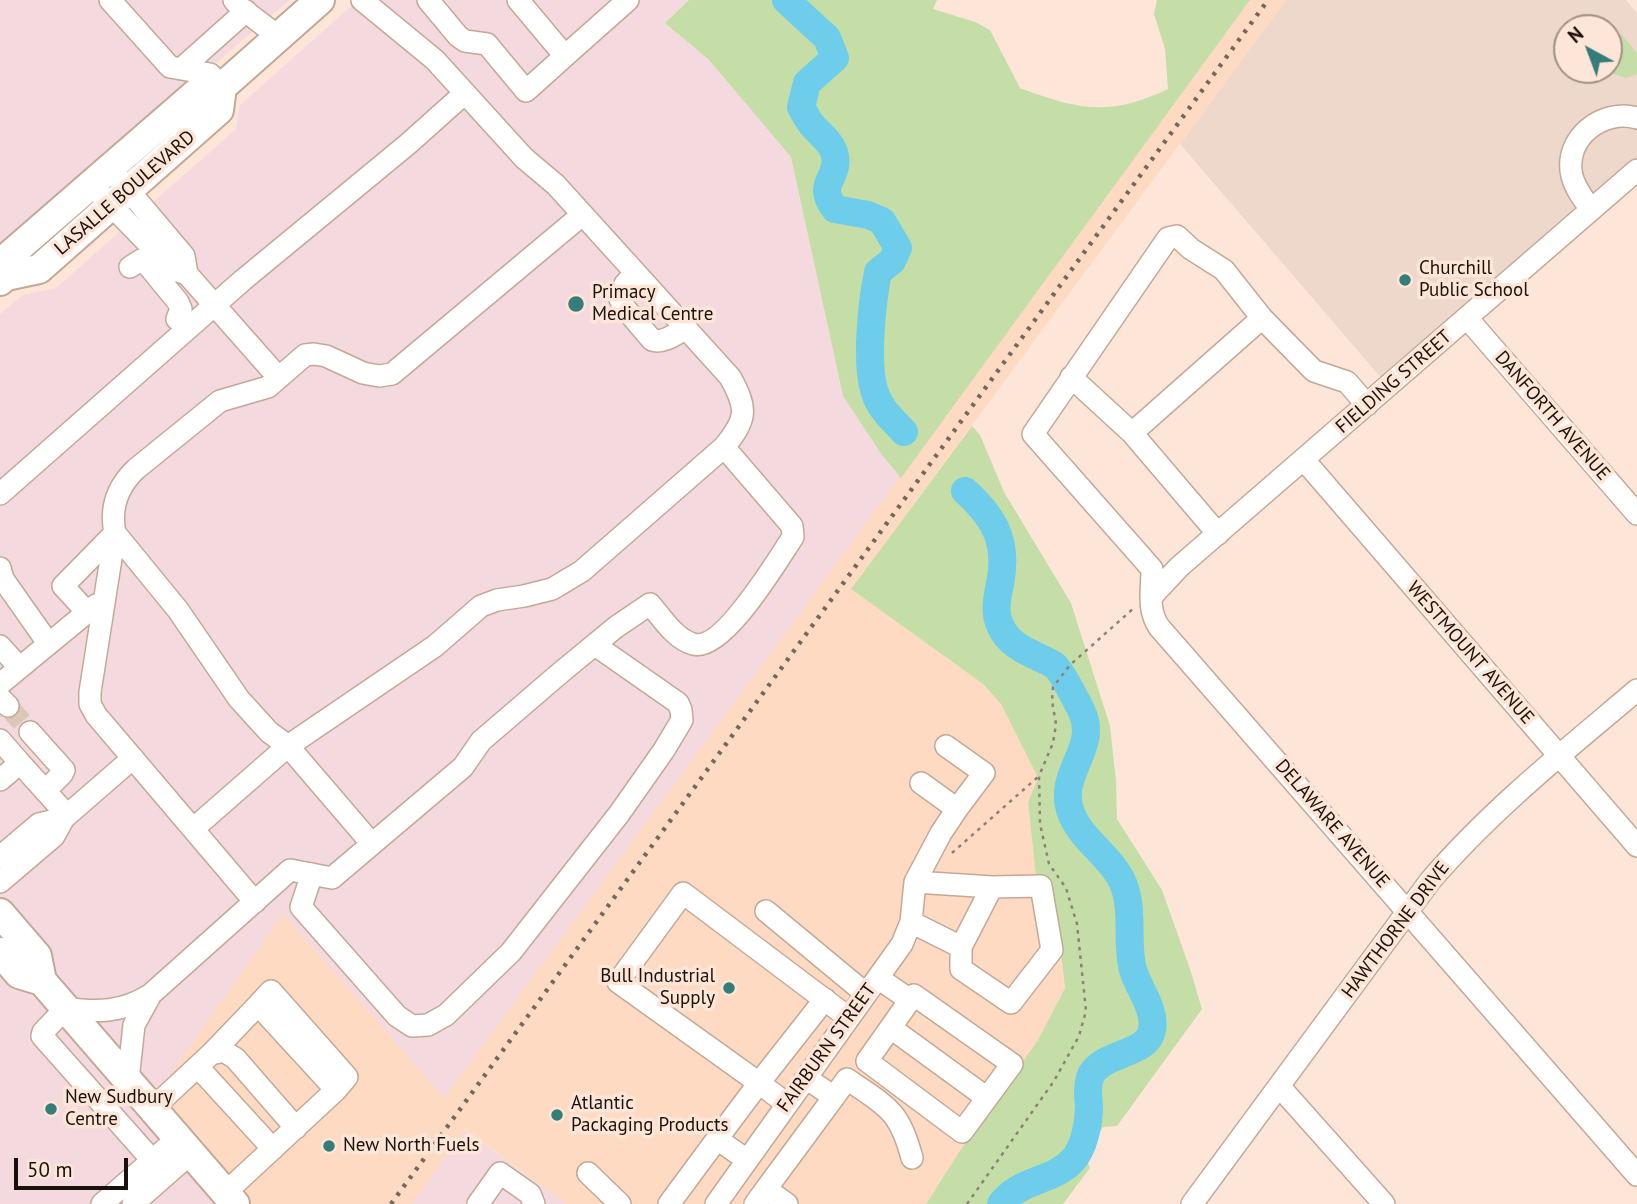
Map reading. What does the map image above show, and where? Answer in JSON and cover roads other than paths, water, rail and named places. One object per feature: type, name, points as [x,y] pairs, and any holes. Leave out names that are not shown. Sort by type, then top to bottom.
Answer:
[{"type":"main road","name":"LASALLE BOULEVARD","points":[[3,278],[11,254],[200,90],[222,87],[320,0]]},
{"type":"main road","name":"LASALLE BOULEVARD","points":[[3,278],[39,269],[219,110],[222,87]]},
{"type":"main road","points":[[0,914],[37,956],[42,981],[230,1199]]},
{"type":"main road","points":[[0,952],[19,974],[42,981]]},
{"type":"street","points":[[110,0],[170,67],[210,74],[222,87]]},
{"type":"street","points":[[193,829],[288,746],[435,646],[481,606],[497,600],[552,589],[582,571],[724,447],[740,428],[743,415],[738,391],[730,377],[556,185],[524,158],[435,60],[362,0]]},
{"type":"street","points":[[428,0],[458,36],[465,41],[487,44],[527,91],[628,0]]},
{"type":"street","points":[[518,0],[565,56]]},
{"type":"street","points":[[181,69],[240,6],[279,37]]},
{"type":"street","points":[[0,494],[308,225],[408,144],[465,93]]},
{"type":"street","points":[[1591,210],[1572,176],[1574,147],[1586,131],[1601,119],[1625,114],[1637,118]]},
{"type":"street","name":"FIELDING STREET","points":[[1152,596],[1179,567],[1636,172]]},
{"type":"street","points":[[101,176],[174,270],[187,274],[278,377]]},
{"type":"street","points":[[255,902],[96,715],[90,704],[116,533],[112,518],[117,495],[130,474],[220,401],[262,390],[305,355],[314,354],[363,373],[379,376],[392,374],[582,215]]},
{"type":"street","points":[[1218,534],[1132,433],[1071,377],[1168,238],[1177,236],[1191,249],[1224,270],[1262,318],[1314,371],[1347,382],[1367,405]]},
{"type":"street","points":[[130,267],[137,260],[146,263],[178,302],[181,309],[177,319]]},
{"type":"street","points":[[635,273],[625,284],[620,299],[652,340],[657,342],[685,328]]},
{"type":"street","points":[[1132,433],[1262,318]]},
{"type":"street","name":"DANFORTH AVENUE","points":[[1467,318],[1637,514]]},
{"type":"street","name":"DELAWARE AVENUE","points":[[1071,377],[1033,434],[1152,569],[1149,608],[1160,627],[1637,1175]]},
{"type":"street","points":[[152,1160],[42,1036],[66,1009],[87,1012],[121,1009],[150,995],[290,870],[332,878],[463,767],[481,741],[616,627],[650,604],[680,638],[695,645],[704,643],[746,609],[793,537],[792,526],[724,447]]},
{"type":"street","name":"WESTMOUNT AVENUE","points":[[1304,460],[1637,846]]},
{"type":"street","points":[[87,612],[63,586],[116,533]]},
{"type":"street","points":[[116,533],[178,610],[239,699],[269,732],[288,746],[372,844]]},
{"type":"street","points":[[0,568],[3,579],[48,643]]},
{"type":"street","points":[[0,684],[106,597]]},
{"type":"street","points":[[312,874],[301,907],[397,1016],[412,1026],[428,1025],[446,1015],[511,952],[619,814],[664,751],[682,720],[678,703],[595,645]]},
{"type":"street","points":[[0,646],[19,667]]},
{"type":"street","name":"HAWTHORNE DRIVE","points":[[1192,1204],[1430,881],[1465,841],[1506,802],[1637,690]]},
{"type":"street","points":[[30,732],[64,770],[45,791]]},
{"type":"street","points":[[0,740],[66,817]]},
{"type":"street","points":[[947,746],[984,773],[941,833],[915,882],[992,887],[1041,886],[1052,950],[1011,1003],[961,969],[961,947],[992,887]]},
{"type":"street","points":[[0,881],[54,836],[66,817],[133,758]]},
{"type":"street","points":[[0,780],[20,763]]},
{"type":"street","points":[[921,783],[957,809]]},
{"type":"street","points":[[0,857],[39,824],[66,817]]},
{"type":"street","name":"FAIRBURN STREET","points":[[718,1203],[902,944],[911,922],[915,882]]},
{"type":"street","points":[[787,1104],[618,982],[683,893],[849,1018]]},
{"type":"street","points":[[765,911],[872,986],[910,1000]]},
{"type":"street","points":[[911,922],[961,947]]},
{"type":"street","points":[[128,1080],[134,1025],[150,995]]},
{"type":"street","points":[[914,995],[1012,1064],[962,1132],[867,1060],[910,1000],[914,995]]},
{"type":"street","points":[[669,1204],[825,999]]},
{"type":"street","points":[[152,1109],[258,1004],[335,1090],[273,1149],[230,1199]]},
{"type":"street","points":[[891,1028],[987,1098]]},
{"type":"street","points":[[204,1060],[223,1051],[235,1058],[296,1128]]},
{"type":"street","points":[[204,1060],[273,1149]]},
{"type":"street","points":[[806,1079],[834,1097]]},
{"type":"street","points":[[787,1204],[760,1196],[847,1079],[892,1111],[905,1132],[912,1158]]},
{"type":"street","points":[[1279,1086],[1384,1204]]},
{"type":"street","points":[[763,1138],[790,1157]]},
{"type":"street","points":[[717,1139],[747,1160]]},
{"type":"street","points":[[102,1204],[152,1160],[184,1145]]},
{"type":"street","points":[[133,1204],[184,1145]]},
{"type":"street","points":[[478,1204],[500,1173],[530,1194],[534,1204]]},
{"type":"street","points":[[588,1173],[620,1204]]},
{"type":"waterway","points":[[786,0],[827,38],[835,58],[807,83],[801,107],[834,152],[835,168],[827,192],[829,200],[835,209],[868,215],[882,221],[898,248],[892,261],[878,272],[872,316],[870,366],[877,399],[904,432]]},
{"type":"waterway","points":[[965,491],[992,522],[1001,544],[1002,569],[997,610],[1004,633],[1023,650],[1054,665],[1081,710],[1086,736],[1069,784],[1070,810],[1080,829],[1108,860],[1125,888],[1133,970],[1153,1022],[1149,1038],[1142,1044],[1105,1062],[1091,1075],[1088,1086],[1087,1128],[1080,1150],[1072,1161],[1055,1173],[1017,1190],[1001,1204]]},
{"type":"tunnel","points":[[8,706],[30,732]]},
{"type":"railway","points":[[391,1204],[1268,0]]},
{"type":"place","name":"Churchill Public School","points":[[1405,280]]},
{"type":"place","name":"Primacy Medical Centre","points":[[576,304]]},
{"type":"place","name":"Bull Industrial Supply","points":[[729,988]]},
{"type":"place","name":"New Sudbury Centre","points":[[51,1109]]},
{"type":"place","name":"Atlantic Packaging Products","points":[[557,1115]]},
{"type":"place","name":"New North Fuels","points":[[329,1146]]}]
